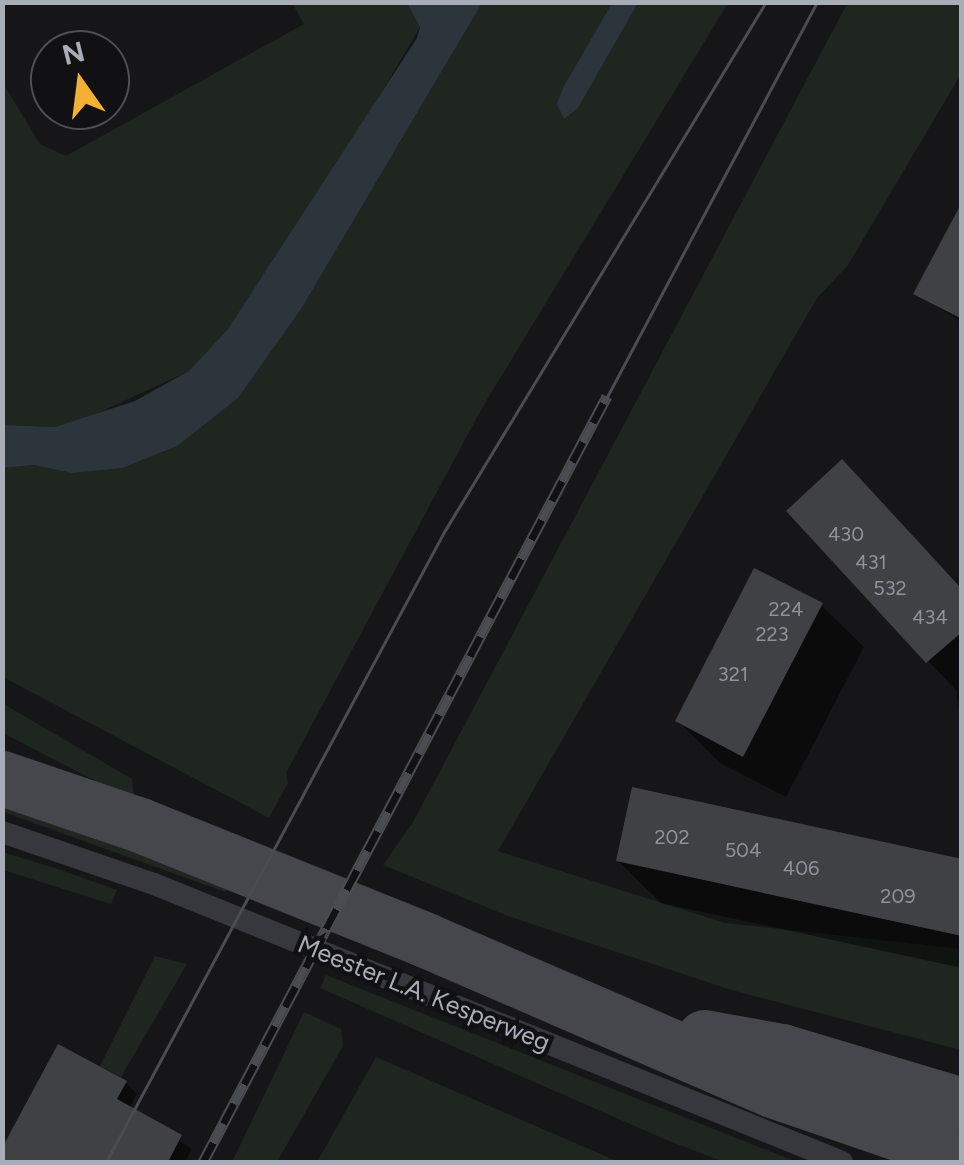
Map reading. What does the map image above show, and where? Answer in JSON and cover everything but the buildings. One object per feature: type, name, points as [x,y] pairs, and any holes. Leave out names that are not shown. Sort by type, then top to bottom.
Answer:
[{"type":"main road","name":"Meester L.A. Kesperweg","points":[[2,748],[140,825]]},
{"type":"main road","name":"Meester L.A. Kesperweg","points":[[2,778],[140,825],[630,1024],[772,1090],[962,1156]]},
{"type":"main road","name":"Meester L.A. Kesperweg","points":[[630,1024],[782,1051],[962,1105]]},
{"type":"lane","name":"Meester L.A. Kesperweg","points":[[2,832],[154,884],[842,1162]]},
{"type":"shaded area","points":[[848,2],[961,3],[961,74],[848,265],[817,298],[498,851],[725,923],[961,949],[961,1050],[731,990],[508,916],[383,865],[413,822]]},
{"type":"shaded area","points":[[292,3],[407,3],[420,27],[318,200],[228,329],[189,371],[85,419],[55,427],[3,425],[3,83],[40,144],[66,156],[113,130],[130,130],[130,121],[304,24]]},
{"type":"shaded area","points":[[407,3],[482,3],[303,306],[238,398],[177,446],[122,468],[72,473],[34,465],[3,468],[3,425],[55,427],[135,401],[189,371],[228,329],[417,38],[420,27]]},
{"type":"shaded area","points":[[482,3],[612,3],[557,104],[578,108],[638,3],[728,3],[482,408],[286,773],[288,783],[269,818],[3,677],[3,468],[34,465],[73,473],[303,306]]},
{"type":"shaded area","points":[[612,3],[638,3],[578,108],[564,119],[557,104],[563,88]]},
{"type":"shaded area","points":[[2,703],[132,779],[134,801],[3,733]]},
{"type":"shaded area","points":[[2,791],[229,884],[225,892],[3,812]]},
{"type":"shaded area","points":[[3,852],[117,890],[111,904],[3,870]]},
{"type":"shaded area","points":[[155,956],[187,964],[121,1077],[100,1066]]},
{"type":"shaded area","points":[[326,975],[797,1162],[724,1162],[669,1141],[320,988]]},
{"type":"shaded area","points":[[304,1012],[341,1029],[343,1046],[277,1162],[232,1162]]},
{"type":"shaded area","points":[[376,1057],[619,1162],[317,1162]]},
{"type":"tram line","points":[[106,1162],[444,532],[766,2]]},
{"type":"tram line","points":[[200,1162],[817,2]]},
{"type":"railway","points":[[203,1162],[607,396]]}]
